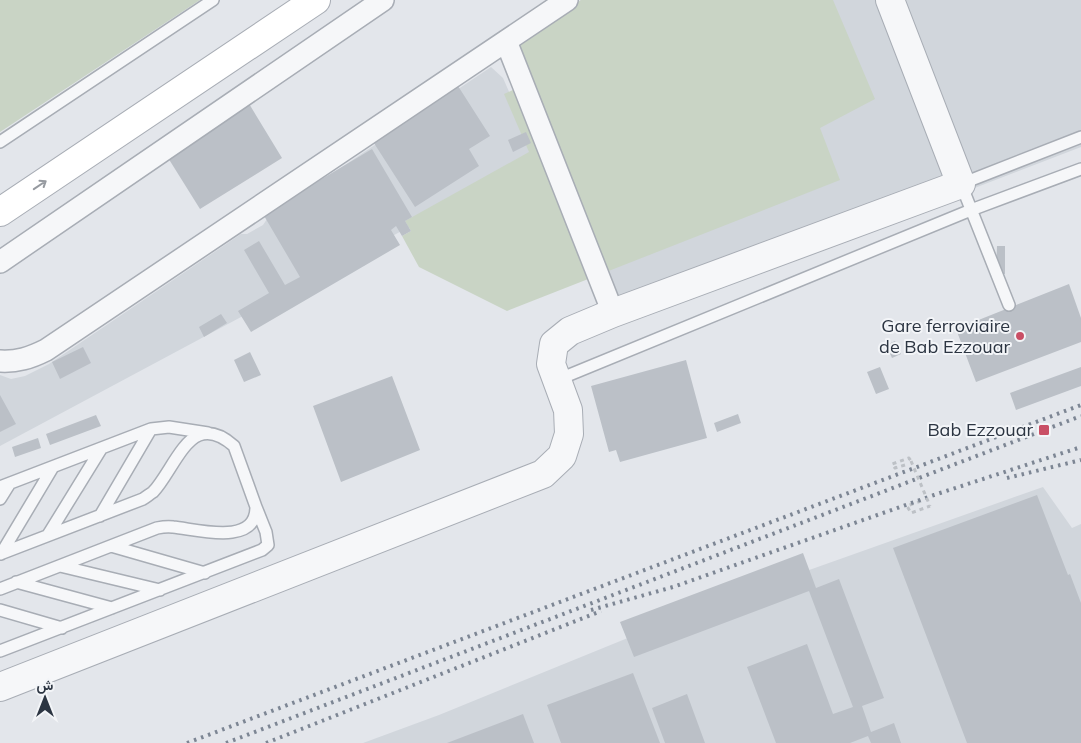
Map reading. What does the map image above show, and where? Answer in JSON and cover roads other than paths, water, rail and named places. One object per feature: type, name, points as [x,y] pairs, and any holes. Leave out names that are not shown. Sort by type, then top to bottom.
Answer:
[{"type":"main road","points":[[0,190],[286,0]]},
{"type":"main road","points":[[0,212],[316,0]]},
{"type":"street","points":[[0,262],[383,0]]},
{"type":"street","points":[[0,361],[16,361],[29,358],[46,350],[567,0]]},
{"type":"street","points":[[0,687],[543,474],[562,456],[569,434],[568,410],[550,364],[554,344],[570,330],[961,184],[890,0]]},
{"type":"street","points":[[506,41],[613,313]]},
{"type":"lane","points":[[0,142],[213,0]]},
{"type":"lane","points":[[1009,305],[961,184],[1081,137]]},
{"type":"lane","points":[[557,380],[971,210],[1081,169]]},
{"type":"lane","points":[[0,499],[5,485],[152,429],[168,427],[214,434],[227,439],[234,446],[266,532],[268,545],[262,550],[0,651]]},
{"type":"lane","points":[[100,516],[152,429]]},
{"type":"lane","points":[[1,554],[143,499],[154,491],[187,444],[199,435],[214,434]]},
{"type":"lane","points":[[48,536],[101,448]]},
{"type":"lane","points":[[1,554],[53,466]]},
{"type":"lane","points":[[0,589],[157,528],[170,527],[220,534],[236,531],[248,525],[256,516],[256,507]]},
{"type":"lane","points":[[111,546],[205,572]]},
{"type":"lane","points":[[60,566],[160,590]]},
{"type":"lane","points":[[16,582],[112,608]]},
{"type":"lane","points":[[0,610],[62,628]]},
{"type":"lane","points":[[0,643],[12,647]]},
{"type":"railway","points":[[187,743],[1081,405]]},
{"type":"railway","points":[[226,743],[1081,416]]},
{"type":"railway","points":[[591,610],[673,587],[934,495],[1081,447]]},
{"type":"railway","points":[[1007,478],[1081,460]]},
{"type":"railway","points":[[266,743],[601,611]]},
{"type":"place","name":"Gare ferroviaire de Bab Ezzouar","points":[[1020,336]]},
{"type":"place","name":"Bab Ezzouar","points":[[1044,430]]}]
